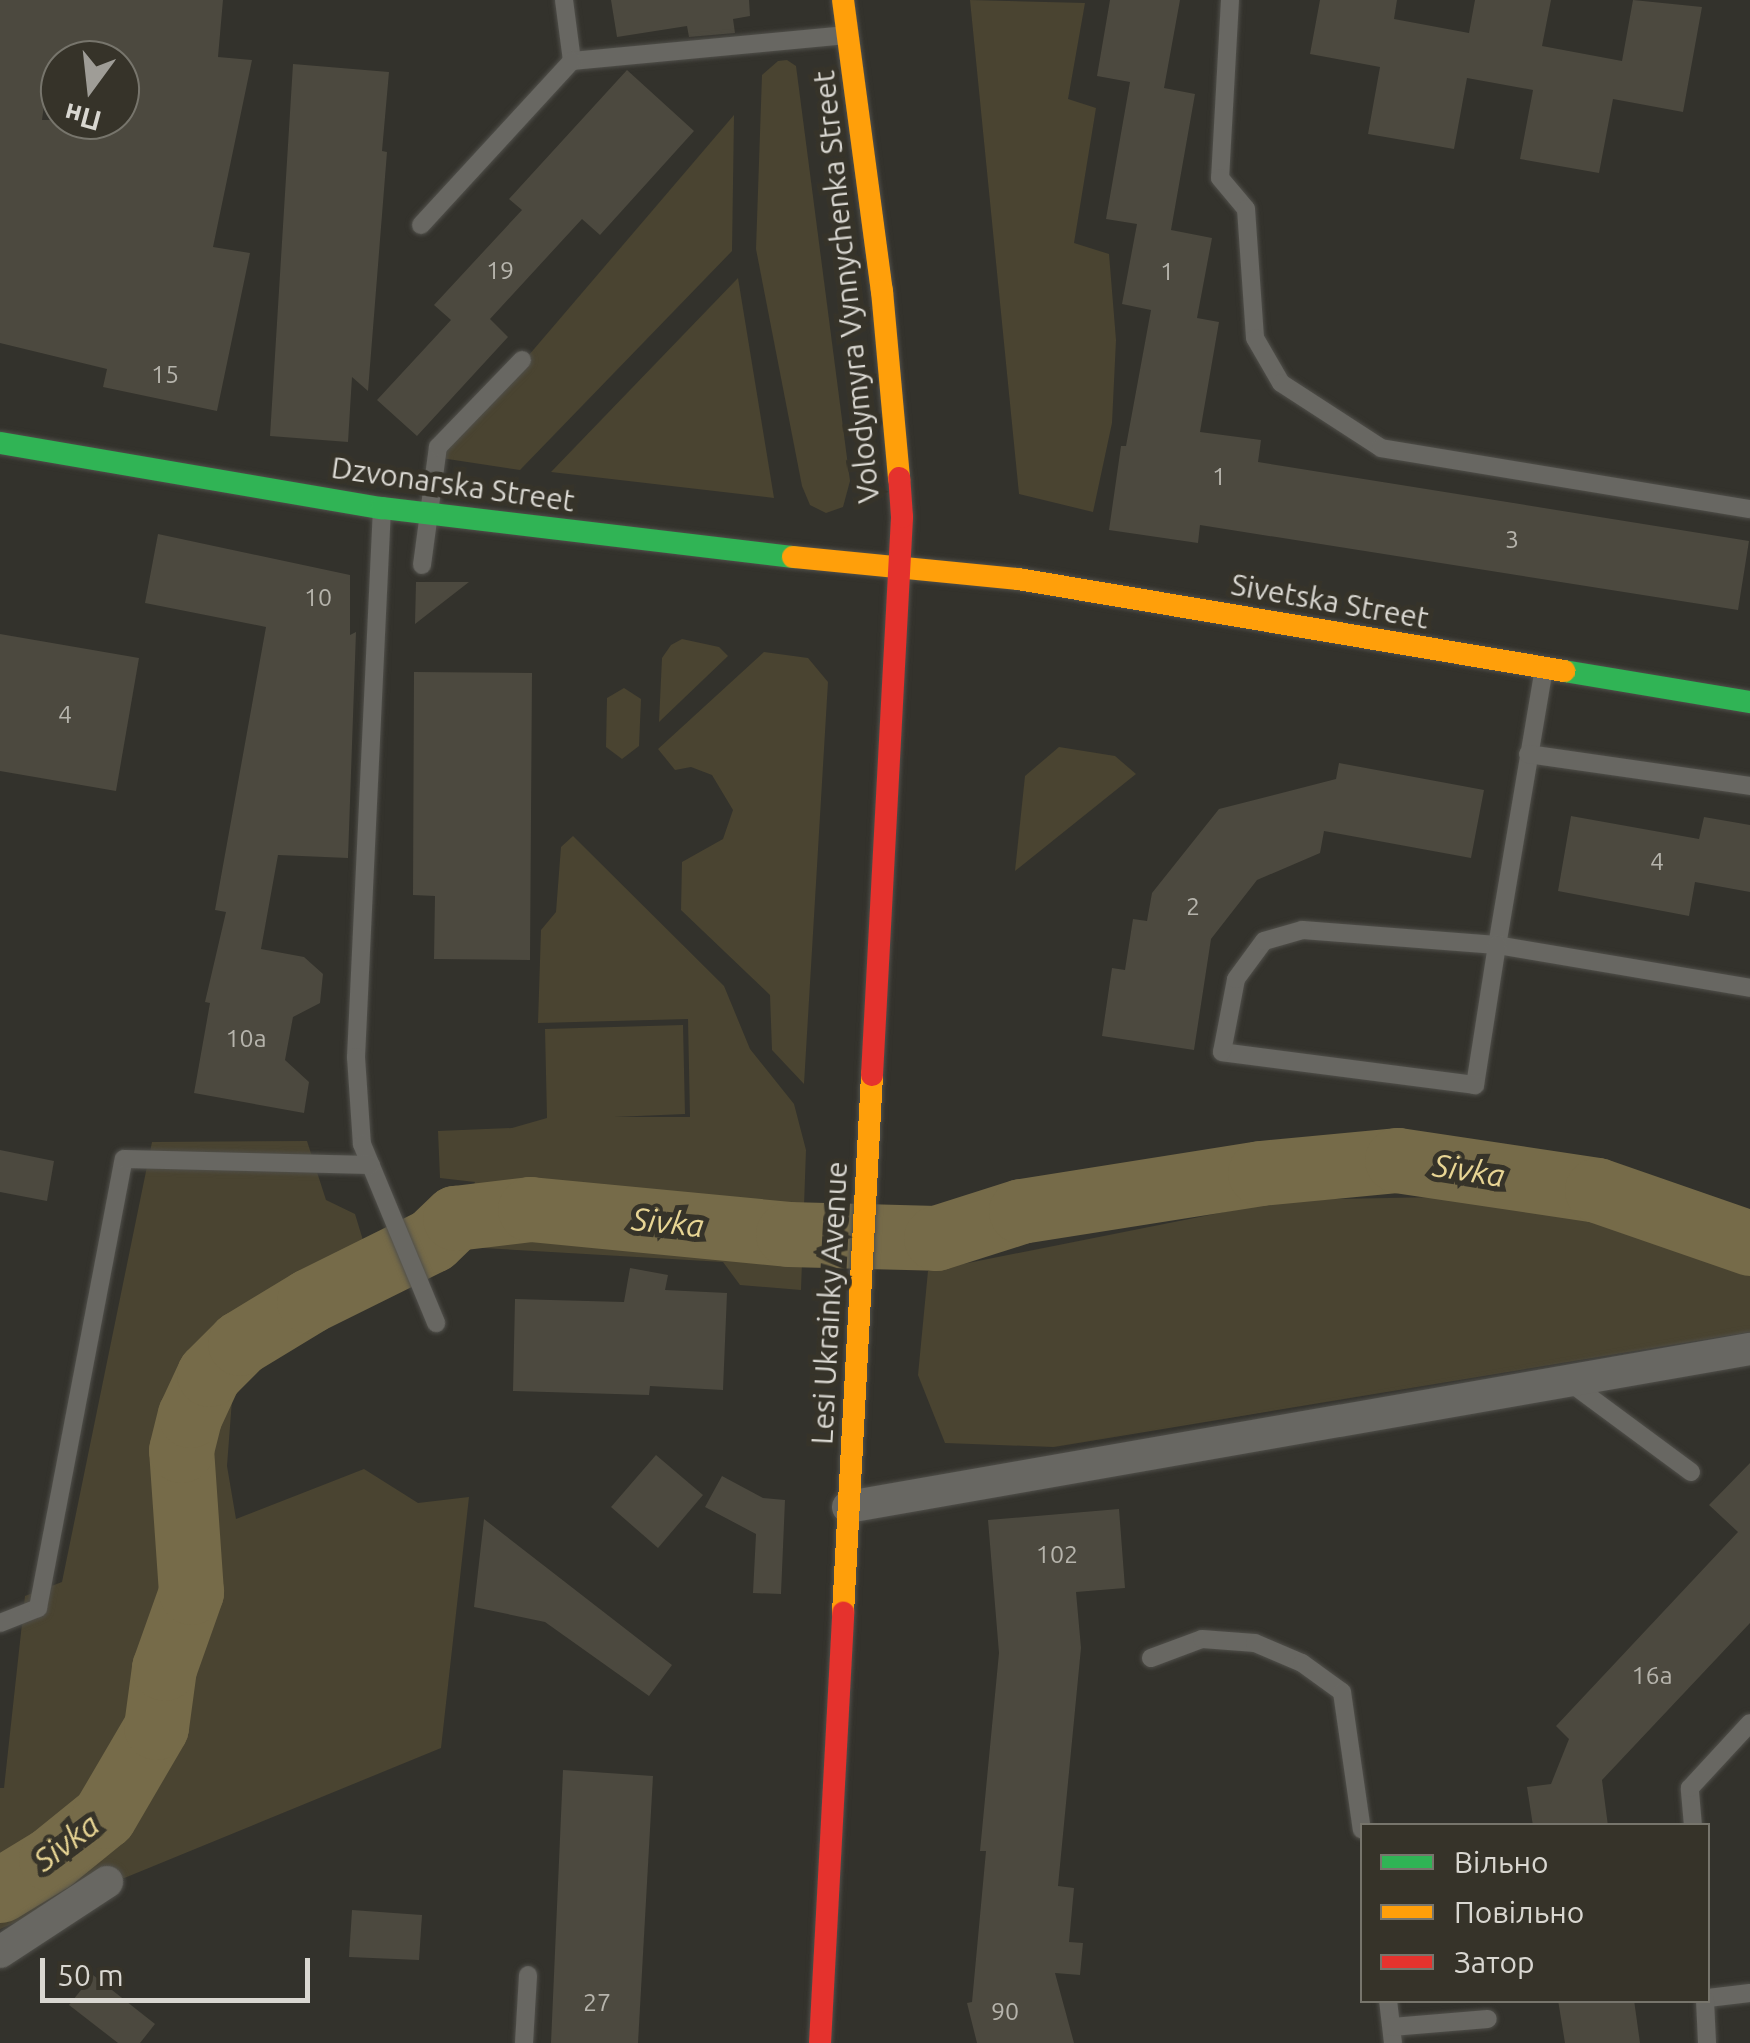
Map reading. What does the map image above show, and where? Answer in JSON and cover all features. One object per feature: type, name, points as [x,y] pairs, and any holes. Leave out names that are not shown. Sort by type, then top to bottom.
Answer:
[{"type":"main road","name":"Volodymyra Vynnychenka Street","points":[[843,0],[882,291],[902,517],[900,567]]},
{"type":"main road","name":"Dzvonarska Street","points":[[0,443],[382,508],[900,567]]},
{"type":"main road","name":"Sivetska Street","points":[[900,567],[1018,579],[1750,702]]},
{"type":"main road","name":"Lesi Ukrainky Avenue","points":[[820,2043],[900,567]]},
{"type":"street","points":[[848,1507],[1750,1349]]},
{"type":"street","points":[[0,1952],[106,1882]]},
{"type":"lane","points":[[564,0],[572,62]]},
{"type":"lane","points":[[1230,0],[1220,178],[1246,209],[1255,338],[1280,383],[1381,448],[1750,509]]},
{"type":"lane","points":[[421,225],[572,62],[848,34]]},
{"type":"lane","points":[[422,565],[438,447],[522,360]]},
{"type":"lane","points":[[382,508],[356,1057],[362,1144],[436,1323]]},
{"type":"lane","points":[[1544,667],[1528,754],[1497,945],[1474,1085],[1222,1052],[1236,978],[1264,941],[1302,930],[1497,945],[1750,988]]},
{"type":"lane","points":[[1528,754],[1750,786]]},
{"type":"lane","points":[[0,1623],[38,1608],[124,1159],[371,1166]]},
{"type":"lane","points":[[1568,1380],[1691,1472]]},
{"type":"lane","points":[[1151,1658],[1202,1638],[1255,1643],[1302,1663],[1342,1692],[1361,1823]]},
{"type":"lane","points":[[1692,1823],[1690,1788],[1750,1723]]},
{"type":"lane","points":[[524,2043],[528,1975]]},
{"type":"lane","points":[[1710,1998],[1750,1992]]},
{"type":"lane","points":[[1388,2003],[1393,2035],[1488,2019]]},
{"type":"lane","points":[[1706,2003],[1707,2043]]},
{"type":"shaded area","points":[[970,0],[1085,3],[1068,99],[1096,108],[1074,243],[1109,254],[1116,340],[1112,423],[1093,512],[1019,494]]},
{"type":"shaded area","points":[[787,60],[796,66],[850,481],[843,507],[826,513],[810,505],[802,486],[756,249],[762,75],[778,61]]},
{"type":"shaded area","points":[[734,115],[732,251],[520,470],[441,458]]},
{"type":"shaded area","points":[[738,278],[774,498],[551,472]]},
{"type":"shaded area","points":[[682,639],[719,647],[728,656],[659,722],[662,658],[671,645]]},
{"type":"shaded area","points":[[764,652],[808,658],[828,682],[804,1084],[772,1050],[770,995],[681,910],[682,862],[723,839],[733,810],[712,775],[691,767],[675,770],[658,749]]},
{"type":"shaded area","points":[[624,688],[641,699],[639,746],[622,759],[606,747],[607,698]]},
{"type":"shaded area","points":[[1059,747],[1115,756],[1136,774],[1015,871],[1025,776]]},
{"type":"shaded area","points":[[573,836],[724,986],[750,1049],[794,1104],[806,1150],[801,1290],[740,1285],[723,1262],[448,1246],[475,1182],[440,1178],[438,1131],[512,1128],[547,1118],[545,1029],[683,1025],[685,1114],[614,1117],[690,1117],[688,1019],[538,1023],[541,930],[556,912],[561,847]]},
{"type":"shaded area","points":[[307,1141],[326,1200],[355,1214],[377,1286],[273,1345],[232,1400],[227,1466],[236,1519],[364,1469],[418,1503],[469,1497],[441,1748],[0,1929],[0,1788],[4,1788],[25,1596],[62,1582],[152,1142]]},
{"type":"shaded area","points":[[1440,1197],[1592,1216],[1750,1259],[1750,1332],[1054,1447],[945,1443],[918,1375],[928,1271],[1285,1200]]},
{"type":"building","points":[[0,0],[223,0],[218,57],[252,60],[213,247],[250,253],[217,411],[103,387],[107,369],[0,343]]},
{"type":"building","points":[[611,0],[749,0],[750,16],[733,19],[735,33],[689,37],[687,26],[617,37]]},
{"type":"building","points":[[1110,0],[1180,0],[1164,88],[1195,94],[1171,230],[1212,238],[1197,318],[1219,322],[1200,432],[1261,440],[1258,462],[1749,541],[1738,610],[1200,525],[1198,543],[1109,530],[1121,446],[1126,446],[1151,310],[1122,304],[1137,224],[1106,219],[1130,82],[1097,76]]},
{"type":"building","points":[[1320,0],[1397,0],[1394,19],[1469,33],[1475,0],[1551,0],[1542,46],[1622,61],[1633,0],[1702,7],[1683,112],[1613,99],[1599,173],[1520,159],[1533,90],[1467,78],[1454,149],[1368,134],[1380,67],[1310,54]]},
{"type":"building","points":[[293,64],[389,72],[382,151],[387,152],[368,391],[352,377],[348,442],[270,436]]},
{"type":"building","points":[[627,70],[694,131],[600,235],[582,219],[490,319],[508,337],[417,436],[377,400],[451,320],[434,305],[522,210],[509,199]]},
{"type":"building","points":[[158,534],[350,575],[350,635],[356,632],[348,858],[278,855],[261,949],[304,957],[323,974],[320,1003],[293,1017],[285,1060],[309,1082],[304,1113],[194,1093],[210,1003],[205,1002],[226,912],[215,910],[266,627],[145,603]]},
{"type":"building","points":[[416,582],[469,582],[415,624]]},
{"type":"building","points":[[0,634],[139,658],[116,791],[0,771]]},
{"type":"building","points":[[414,672],[532,673],[530,960],[434,959],[435,896],[413,895]]},
{"type":"building","points":[[1339,763],[1484,790],[1471,858],[1324,831],[1320,853],[1257,880],[1211,939],[1194,1050],[1102,1036],[1112,968],[1125,970],[1133,919],[1147,921],[1152,893],[1219,809],[1336,779]]},
{"type":"building","points":[[1571,816],[1699,839],[1704,817],[1750,825],[1750,892],[1695,882],[1689,916],[1558,891]]},
{"type":"building","points":[[0,1150],[54,1161],[47,1201],[0,1192]]},
{"type":"building","points":[[630,1268],[668,1275],[665,1290],[727,1293],[723,1390],[650,1386],[649,1395],[513,1391],[515,1299],[624,1302]]},
{"type":"building","points":[[656,1455],[703,1495],[658,1548],[611,1507]]},
{"type":"building","points":[[1750,1463],[1750,1623],[1602,1780],[1608,1823],[1533,1823],[1527,1787],[1551,1784],[1569,1739],[1556,1726],[1738,1532],[1709,1505]]},
{"type":"building","points":[[722,1476],[763,1498],[785,1500],[781,1594],[753,1593],[756,1534],[705,1507]]},
{"type":"building","points":[[1119,1509],[1125,1588],[1076,1592],[1081,1648],[1058,1886],[1074,1888],[1069,1942],[1083,1943],[1080,1975],[1055,1973],[1074,2043],[977,2043],[967,2003],[972,2002],[986,1851],[980,1851],[999,1653],[988,1520]]},
{"type":"building","points":[[484,1519],[672,1665],[649,1696],[545,1622],[474,1607]]},
{"type":"building","points":[[563,1770],[653,1776],[638,2043],[551,2043]]},
{"type":"building","points":[[352,1910],[422,1915],[419,1960],[349,1957]]},
{"type":"building","points":[[93,1975],[155,2024],[140,2043],[118,2043],[69,2005]]},
{"type":"building","points":[[1558,2003],[1634,2003],[1640,2043],[1565,2043]]},
{"type":"waterway","name":"Sivka","points":[[0,1890],[51,1859],[104,1816],[156,1727],[164,1668],[191,1592],[181,1450],[190,1415],[209,1374],[240,1343],[309,1301],[432,1240],[455,1218],[530,1209],[788,1234],[936,1238],[1021,1211],[1260,1173],[1397,1160],[1597,1190],[1750,1243]]},
{"type":"traffic: fast","points":[[0,443],[382,508],[793,557]]},
{"type":"traffic: fast","points":[[1564,671],[1750,702]]},
{"type":"traffic: slow","points":[[843,0],[882,291],[899,478]]},
{"type":"traffic: slow","points":[[793,557],[1018,579],[1564,671]]},
{"type":"traffic: slow","points":[[843,1613],[872,1075]]},
{"type":"traffic: jam","points":[[872,1075],[902,517],[899,478]]},
{"type":"traffic: jam","points":[[820,2043],[843,1613]]}]
